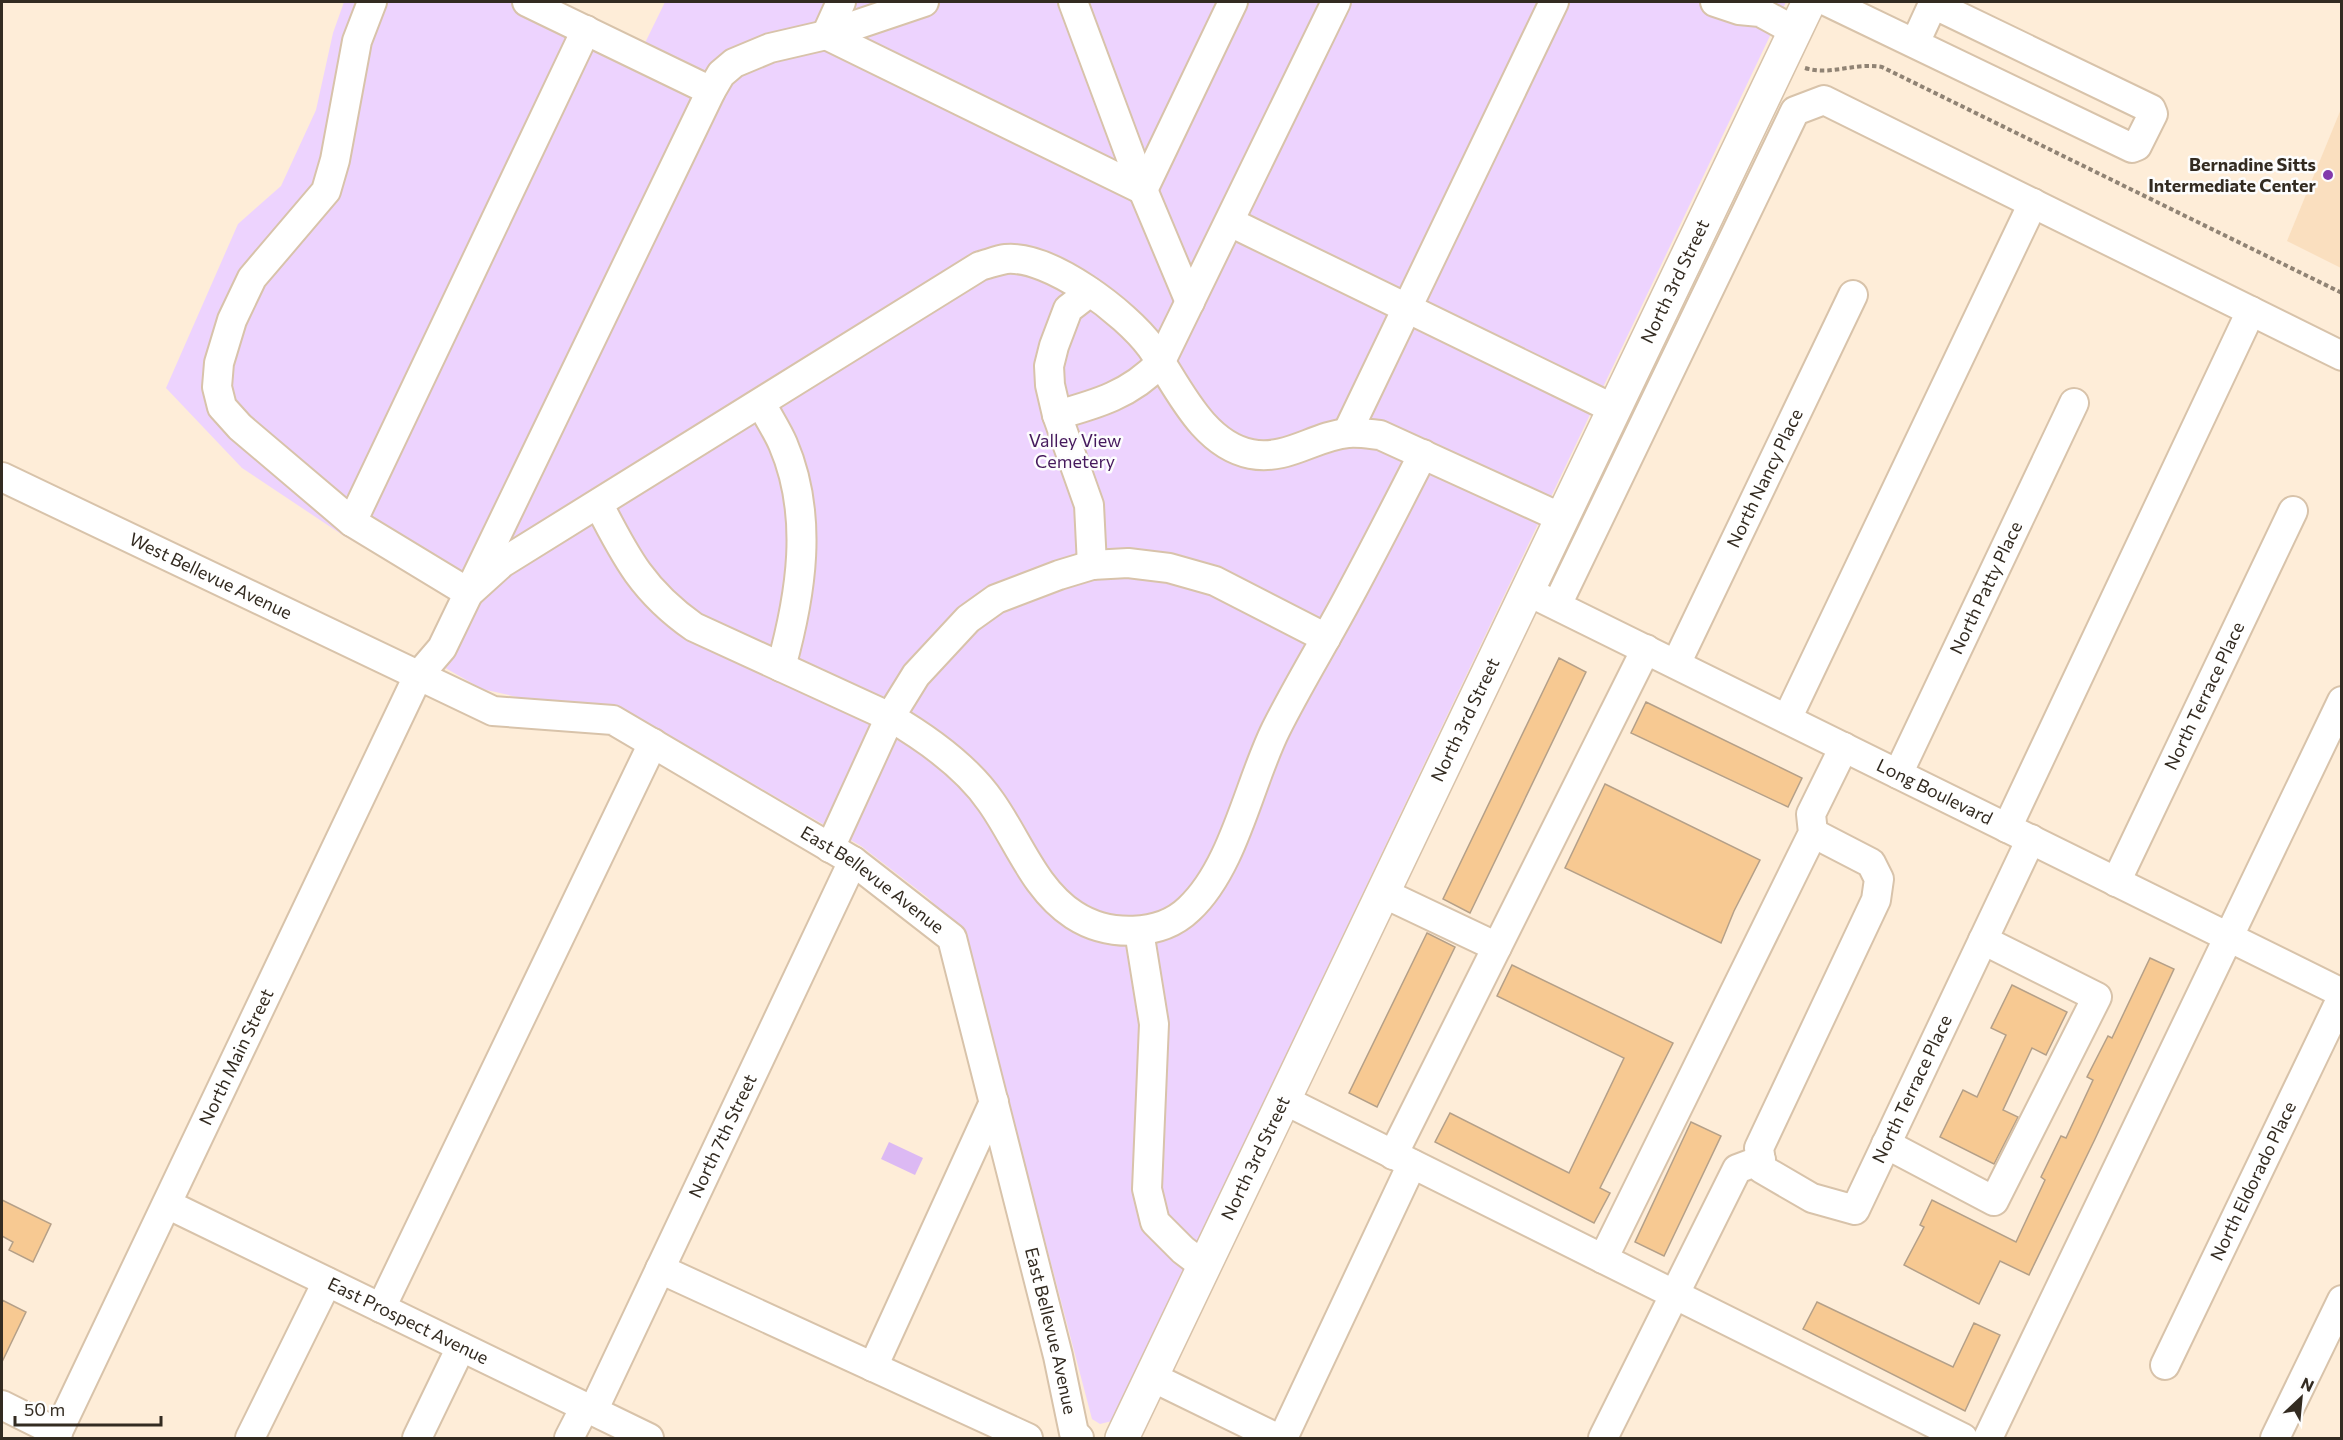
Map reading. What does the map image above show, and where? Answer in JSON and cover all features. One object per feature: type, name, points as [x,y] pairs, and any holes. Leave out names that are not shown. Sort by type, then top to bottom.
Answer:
[{"type":"main road","name":"North 3rd Street","points":[[1122,1438],[1809,2]]},
{"type":"street","points":[[372,2],[357,41],[331,177],[326,191],[252,278],[232,320],[219,363],[217,387],[222,407],[240,427],[352,522],[469,593],[502,563],[980,266],[1007,259],[1036,264],[1064,276],[1090,292],[1125,320],[1150,347],[1192,410],[1217,439],[1251,454],[1283,455],[1347,433],[1380,435],[1562,518]]},
{"type":"street","points":[[527,2],[711,91]]},
{"type":"street","points":[[841,2],[825,35],[1143,190]]},
{"type":"street","name":"North Main Street","points":[[57,1436],[418,676],[442,648],[721,74],[734,63],[788,42],[825,35],[924,2]]},
{"type":"street","points":[[1073,2],[1143,190],[1190,302]]},
{"type":"street","points":[[1143,190],[1233,2]]},
{"type":"street","points":[[1058,415],[1122,394],[1144,380],[1160,363],[1336,2]]},
{"type":"street","points":[[1347,433],[1554,2]]},
{"type":"street","points":[[1715,2],[1739,10],[1760,5],[1795,30]]},
{"type":"street","points":[[1828,2],[1867,10],[1915,43],[2132,148],[2137,146],[2152,114],[2151,109],[1934,3],[1915,43]]},
{"type":"street","points":[[352,522],[586,30]]},
{"type":"street","points":[[1557,605],[1795,111],[1824,100],[2342,356]]},
{"type":"street","points":[[1787,719],[2033,203]]},
{"type":"street","points":[[1230,222],[1614,409]]},
{"type":"street","points":[[1090,292],[1068,309],[1049,366],[1050,385],[1058,415],[1089,505],[1092,565]]},
{"type":"street","name":"North Nancy Place","points":[[1677,664],[1853,295]]},
{"type":"street","name":"North Terrace Place","points":[[1761,1160],[1762,1169],[1812,1198],[1855,1210],[1983,940],[2019,834],[2251,311]]},
{"type":"street","points":[[761,403],[783,445],[794,481],[800,518],[800,587],[781,667]]},
{"type":"street","name":"North Patty Place","points":[[1898,774],[2074,403]]},
{"type":"street","points":[[598,505],[645,584],[666,607],[694,627],[890,717],[918,733],[955,765],[989,800],[1050,896],[1075,916],[1097,926],[1139,931],[1168,924],[1189,910],[1208,888],[1222,860],[1275,729],[1424,454]]},
{"type":"street","name":"West Bellevue Avenue","points":[[2,477],[418,676]]},
{"type":"street","name":"North Terrace Place","points":[[2116,882],[2293,511]]},
{"type":"street","name":"North 7th Street","points":[[570,1438],[589,1409],[660,1269],[842,855],[890,717],[916,675],[968,619],[996,599],[1059,574],[1092,565],[1128,563],[1169,567],[1215,581],[1326,638]]},
{"type":"street","name":"Long Boulevard","points":[[1527,591],[2342,995]]},
{"type":"street","points":[[1283,1438],[1497,947],[1646,649]]},
{"type":"street","name":"East Bellevue Avenue","points":[[418,676],[493,711],[613,720],[842,855],[952,938],[1074,1433],[1079,1438]]},
{"type":"street","points":[[1988,1438],[2342,701]]},
{"type":"street","points":[[381,1308],[653,743]]},
{"type":"street","points":[[1603,1259],[1813,833],[1811,813],[1844,747]]},
{"type":"street","points":[[1603,1438],[1737,1169],[1761,1160],[1759,1148],[1876,900],[1880,879],[1871,863],[1813,833]]},
{"type":"street","points":[[1383,893],[1497,947]]},
{"type":"street","points":[[1139,931],[1154,1024],[1147,1189],[1155,1222],[1204,1266]]},
{"type":"street","points":[[1886,1144],[1994,1201],[2097,997],[1983,940]]},
{"type":"street","name":"North Eldorado Place","points":[[2165,1365],[2342,995]]},
{"type":"street","points":[[1284,1100],[1675,1295],[1933,1432],[1963,1438]]},
{"type":"street","points":[[873,1367],[994,1102]]},
{"type":"street","name":"East Prospect Avenue","points":[[167,1204],[649,1438]]},
{"type":"street","points":[[660,1269],[1028,1438]]},
{"type":"street","points":[[250,1438],[327,1282]]},
{"type":"street","points":[[2275,1438],[2342,1300]]},
{"type":"street","points":[[417,1438],[461,1347]]},
{"type":"street","points":[[1152,1377],[1277,1438]]},
{"type":"street","points":[[2,1405],[57,1436]]},
{"type":"path","points":[[1797,65],[1821,71],[1864,64],[1882,68],[2342,293]]},
{"type":"shaded area","name":"Bernadine Sitts Intermediate Center","points":[[2341,109],[2341,268],[2287,241]]},
{"type":"shaded area","points":[[889,1142],[923,1158],[915,1175],[881,1159]]},
{"type":"green space","name":"Valley View Cemetery","points":[[344,2],[551,2],[644,45],[665,2],[1786,2],[1112,1421],[1100,1424],[1092,1419],[971,959],[957,926],[927,897],[861,846],[632,714],[582,702],[535,701],[482,689],[421,654],[451,597],[344,536],[242,468],[166,388],[238,224],[281,186],[316,110],[333,33]]},
{"type":"building","points":[[1559,658],[1586,672],[1470,913],[1443,899]]},
{"type":"building","points":[[1646,702],[1802,778],[1788,807],[1631,733]]},
{"type":"building","points":[[1605,784],[1760,860],[1734,911],[1721,943],[1565,868]]},
{"type":"building","points":[[1427,933],[1455,947],[1377,1107],[1349,1093]]},
{"type":"building","points":[[2150,958],[2174,969],[2029,1275],[2000,1261],[1979,1304],[1904,1265],[1924,1227],[1920,1225],[1932,1200],[2016,1242],[2045,1180],[2041,1177],[2061,1136],[2066,1138],[2093,1080],[2087,1077],[2108,1036],[2112,1038]]},
{"type":"building","points":[[1512,965],[1673,1043],[1600,1188],[1610,1193],[1594,1223],[1435,1142],[1450,1113],[1569,1173],[1624,1058],[1497,996]]},
{"type":"building","points":[[2012,985],[2067,1012],[2046,1055],[2032,1048],[2003,1110],[2018,1117],[1994,1164],[1940,1137],[1963,1090],[1977,1097],[2006,1035],[1991,1028]]},
{"type":"building","points":[[1691,1122],[1721,1136],[1664,1256],[1635,1242]]},
{"type":"building","points":[[2,1200],[51,1224],[33,1262],[9,1250],[13,1242],[2,1236]]},
{"type":"building","points":[[2,1300],[26,1312],[2,1362]]},
{"type":"building","points":[[1817,1302],[1953,1367],[1974,1323],[2000,1335],[1965,1411],[1803,1329]]},
{"type":"place","name":"Bernadine Sitts Intermediate Center","points":[[2328,175]]}]
